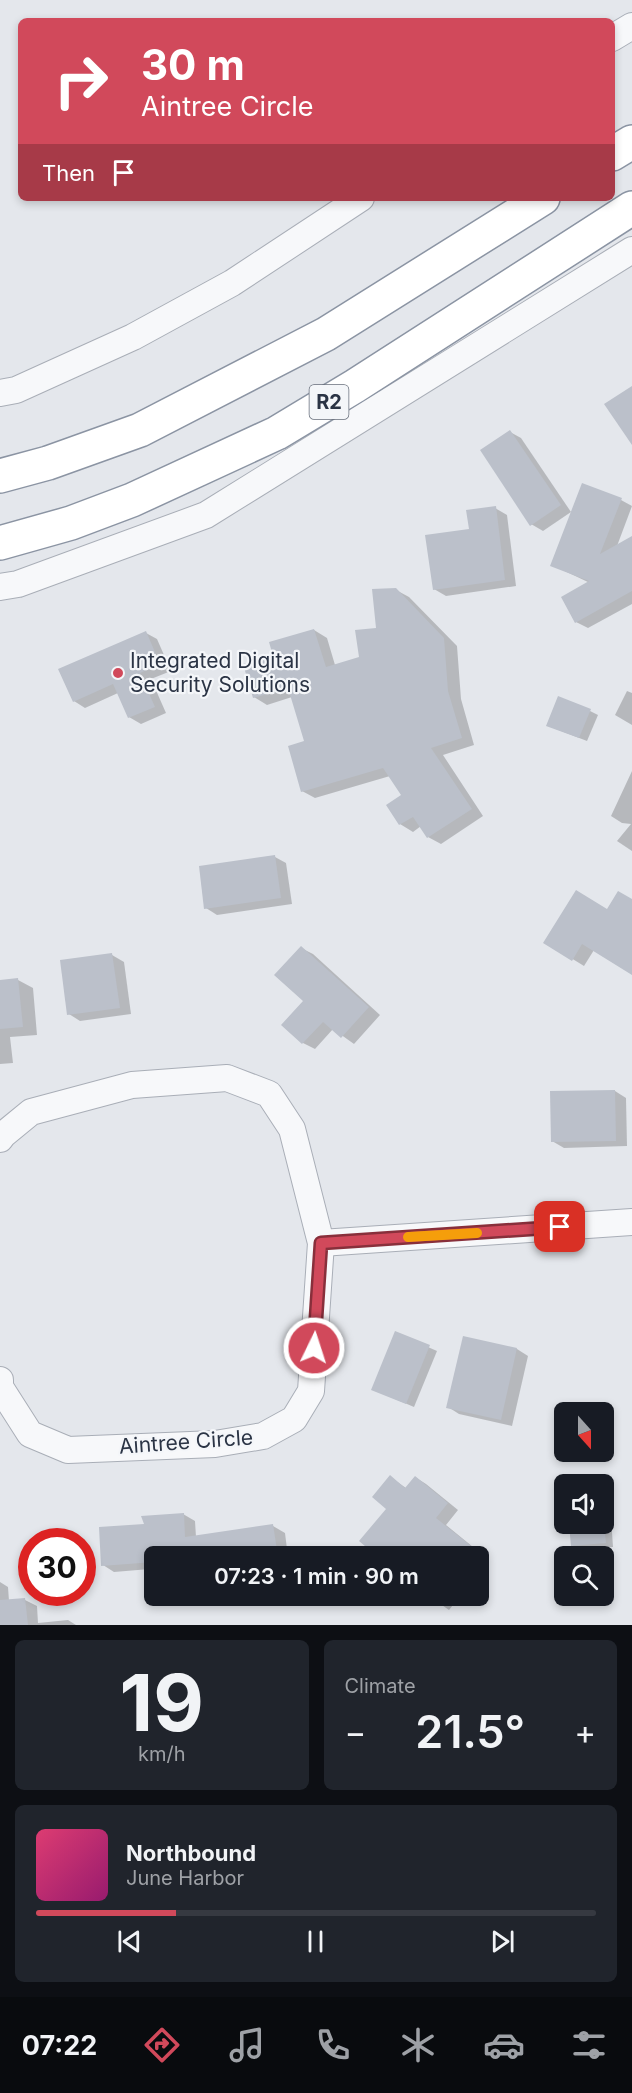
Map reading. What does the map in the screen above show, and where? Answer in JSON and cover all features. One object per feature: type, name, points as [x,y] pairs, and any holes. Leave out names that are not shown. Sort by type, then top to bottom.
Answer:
[{"type":"highway","points":[[615,152],[632,142]]},
{"type":"highway","points":[[0,476],[48,463],[140,430],[326,334],[538,201]]},
{"type":"highway","name":"R2","points":[[0,543],[71,523],[132,500],[277,433],[355,386],[632,208]]},
{"type":"street","points":[[615,36],[632,26]]},
{"type":"street","points":[[0,393],[16,390],[133,338],[232,283],[356,201]]},
{"type":"street","points":[[0,587],[18,584],[206,515],[632,250]]},
{"type":"street","name":"Aintree Circle","points":[[0,1139],[31,1112],[132,1085],[227,1077],[269,1094],[292,1129],[321,1243],[311,1391],[294,1419],[263,1436],[215,1444],[68,1450],[30,1434],[0,1387],[0,1380]]},
{"type":"street","points":[[321,1243],[632,1222]]},
{"type":"building","points":[[632,386],[632,445],[604,404]]},
{"type":"building","points":[[510,430],[561,505],[530,526],[480,450]]},
{"type":"building","points":[[582,483],[622,498],[600,554],[632,536],[632,591],[575,623],[561,597],[589,581],[550,566]]},
{"type":"building","points":[[496,506],[505,580],[433,590],[425,535],[469,529],[466,510]]},
{"type":"building","points":[[396,588],[444,638],[448,691],[462,738],[431,748],[472,809],[427,838],[413,817],[399,825],[386,805],[401,795],[383,768],[301,792],[288,746],[304,741],[288,688],[253,698],[243,664],[273,656],[269,642],[314,629],[326,667],[359,657],[355,630],[376,628],[372,589]]},
{"type":"building","points":[[146,631],[160,664],[140,673],[155,707],[128,718],[113,684],[73,702],[58,669]]},
{"type":"building","points":[[558,696],[591,709],[579,738],[546,726]]},
{"type":"building","points":[[275,855],[281,898],[204,909],[199,866]]},
{"type":"building","points":[[576,890],[607,909],[618,891],[632,899],[632,975],[582,944],[572,961],[543,943]]},
{"type":"building","points":[[301,946],[369,1007],[341,1038],[323,1022],[302,1044],[281,1025],[303,1001],[274,975]]},
{"type":"building","points":[[112,953],[120,1008],[67,1015],[60,960]]},
{"type":"building","points":[[18,978],[23,1027],[0,1029],[0,980]]},
{"type":"building","points":[[615,1090],[616,1141],[551,1142],[550,1091]]},
{"type":"building","points":[[395,1331],[430,1345],[406,1404],[371,1390]]},
{"type":"building","points":[[463,1336],[517,1348],[501,1420],[446,1408]]},
{"type":"building","points":[[390,1475],[405,1488],[415,1476],[448,1503],[436,1518],[471,1546],[365,1546],[359,1541],[386,1509],[372,1497]]},
{"type":"building","points":[[184,1513],[185,1537],[273,1524],[276,1546],[144,1546],[144,1563],[101,1566],[99,1527],[144,1524],[141,1516]]},
{"type":"building","points":[[570,1534],[605,1534],[606,1543],[571,1546]]},
{"type":"building","points":[[18,1599],[18,1606],[26,1606],[28,1625],[0,1625],[0,1600]]},
{"type":"slow traffic","points":[[408,1237],[477,1233]]},
{"type":"place","name":"Integrated Digital Security Solutions","points":[[118,673]]},
{"type":"route","points":[[314,1348],[321,1243],[560,1227]]}]
